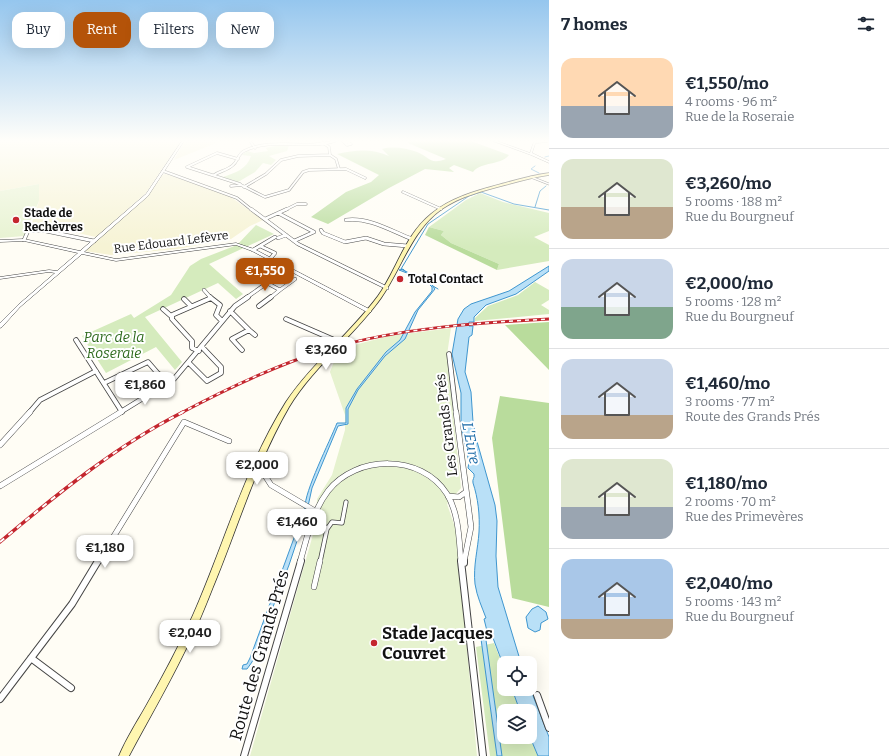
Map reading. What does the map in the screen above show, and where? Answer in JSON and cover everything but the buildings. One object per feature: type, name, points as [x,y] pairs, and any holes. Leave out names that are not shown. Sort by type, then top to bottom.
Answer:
[{"type":"main road","points":[[124,756],[166,680],[197,616],[255,468],[287,406],[339,342],[369,311],[387,288],[420,226],[441,209],[465,194],[535,176]]},
{"type":"street","points":[[0,326],[19,306],[147,195],[159,176]]},
{"type":"street","points":[[178,176],[237,198],[294,241],[387,288]]},
{"type":"street","points":[[217,176],[230,182],[237,183],[267,197],[289,190],[301,176]]},
{"type":"street","points":[[223,192],[230,186],[242,186],[261,176]]},
{"type":"street","points":[[530,177],[549,183]]},
{"type":"street","points":[[403,192],[441,209]]},
{"type":"street","points":[[265,219],[297,204],[306,204]]},
{"type":"street","points":[[278,213],[314,232],[294,241]]},
{"type":"street","points":[[346,220],[350,219],[369,222],[412,239]]},
{"type":"street","points":[[24,240],[28,231],[41,230],[94,241]]},
{"type":"street","points":[[321,230],[323,233],[345,242],[366,238],[384,244],[408,246]]},
{"type":"street","points":[[253,250],[277,237],[286,235]]},
{"type":"street","name":"Rue Edouard Lefèvre","points":[[0,241],[24,240],[116,260],[230,244],[242,245],[369,311]]},
{"type":"street","points":[[260,246],[275,253],[275,255],[270,259]]},
{"type":"street","points":[[0,486],[167,384],[189,363],[230,311],[241,301],[288,268]]},
{"type":"street","points":[[0,278],[49,271],[58,272]]},
{"type":"street","points":[[259,306],[295,279]]},
{"type":"street","points":[[267,283],[280,290]]},
{"type":"street","points":[[204,290],[220,305],[216,315],[222,321]]},
{"type":"street","points":[[171,316],[211,298]]},
{"type":"street","points":[[184,299],[191,306]]},
{"type":"street","points":[[164,309],[192,341],[192,348],[199,351]]},
{"type":"street","points":[[230,311],[237,315],[240,321],[255,335]]},
{"type":"street","points":[[286,319],[339,342]]},
{"type":"street","points":[[242,350],[232,339],[249,330]]},
{"type":"street","points":[[76,340],[122,412]]},
{"type":"street","points":[[189,363],[207,380],[221,373],[221,367],[202,347]]},
{"type":"street","name":"Les Grands Prés","points":[[449,354],[471,527],[464,567]]},
{"type":"street","points":[[104,383],[148,362],[167,384]]},
{"type":"street","points":[[0,444],[40,400],[96,371]]},
{"type":"street","points":[[120,375],[130,388],[159,374]]},
{"type":"street","points":[[0,699],[72,604],[184,422],[229,441]]},
{"type":"street","name":"Route des Grands Prés","points":[[244,756],[314,513],[328,489],[339,479],[349,473],[372,465],[392,464],[413,468],[432,479],[448,496],[456,514],[464,567],[483,756]]},
{"type":"street","points":[[255,468],[264,474],[271,485],[306,506],[327,529]]},
{"type":"street","points":[[448,496],[459,497],[466,492]]},
{"type":"street","points":[[314,587],[327,529],[332,522],[342,523],[346,502]]},
{"type":"street","points":[[31,658],[71,688]]},
{"type":"street","points":[[537,695],[549,728]]},
{"type":"shaded area","points":[[0,176],[157,176],[146,193],[96,237],[32,223],[39,201],[39,184],[0,191]]},
{"type":"shaded area","points":[[161,176],[173,176],[228,195],[263,220],[250,226],[231,239],[177,249],[111,255],[85,251],[145,198]]},
{"type":"green space","points":[[225,176],[248,176],[238,182],[223,177]]},
{"type":"green space","points":[[378,176],[411,176],[328,224],[311,217],[346,192],[371,182]]},
{"type":"green space","name":"Stade de Rechèvres","points":[[39,184],[39,201],[24,236],[0,238],[0,191]]},
{"type":"green space","points":[[480,193],[503,202],[549,213],[549,231],[534,237],[549,245],[549,261],[497,270],[499,264],[451,243],[441,235],[444,231],[429,227],[466,200]]},
{"type":"green space","name":"Parc de la Roseraie","points":[[256,225],[274,234],[209,264],[243,294],[236,299],[218,283],[145,317],[182,362],[175,370],[156,347],[106,373],[82,336],[131,314],[134,318],[171,295],[190,266],[201,259],[237,245]]},
{"type":"green space","points":[[429,227],[444,231],[441,235],[451,243],[499,264],[497,270],[425,235]]},
{"type":"green space","points":[[535,282],[549,290],[549,300],[541,305],[549,310],[549,314],[475,321],[475,318],[488,306],[518,295]]},
{"type":"green space","points":[[549,322],[549,370],[505,325]]},
{"type":"green space","name":"Stade Jacques Couvret","points":[[451,328],[447,355],[461,488],[447,504],[456,530],[477,756],[250,756],[316,524],[317,499],[332,475],[345,430],[345,415],[330,372],[339,349],[389,336]]},
{"type":"green space","points":[[500,396],[549,403],[549,607],[512,598],[492,438]]},
{"type":"green space","points":[[494,643],[499,656],[497,656],[497,696],[515,696],[517,704],[497,704],[497,744],[533,744],[538,756],[490,756],[476,647]]},
{"type":"water","name":"L'Eure","points":[[549,266],[549,271],[516,294],[486,305],[474,317],[474,322],[469,322],[469,326],[473,326],[472,335],[469,337],[465,372],[471,392],[473,422],[476,438],[495,505],[497,521],[496,556],[498,587],[519,656],[500,656],[493,638],[490,637],[486,640],[497,720],[497,744],[500,744],[502,756],[497,756],[481,639],[482,635],[487,631],[484,619],[486,618],[478,598],[475,584],[475,564],[479,532],[478,507],[473,482],[474,474],[468,468],[469,462],[461,428],[461,393],[452,354],[458,319],[464,309],[471,304],[509,291]]},
{"type":"water","points":[[403,269],[406,272],[410,274],[399,270]]},
{"type":"water","points":[[425,280],[435,289],[418,310],[405,339],[385,356],[358,390],[348,409],[348,424],[338,426],[312,488],[307,511],[289,565],[252,662],[247,669],[242,669],[243,665],[247,664],[250,658],[305,508],[313,479],[337,423],[346,423],[346,408],[357,389],[386,352],[400,340],[415,312],[432,291],[432,287]]},
{"type":"water","points":[[538,606],[546,612],[548,619],[541,623],[540,630],[535,632],[528,628],[526,617],[532,609]]},
{"type":"water","points":[[515,696],[533,696],[536,704],[517,704]]},
{"type":"water","points":[[537,706],[549,737],[549,756],[538,756],[533,744],[537,744]]},
{"type":"waterway","points":[[535,207],[540,191],[546,186]]},
{"type":"waterway","points":[[411,274],[401,269],[428,224],[469,196],[481,192],[514,204],[549,210]]},
{"type":"waterway","points":[[433,286],[438,289]]},
{"type":"railway","points":[[181,413],[234,386],[290,362],[328,349],[355,342],[410,331],[493,322],[549,319]]},
{"type":"railway","points":[[0,542],[43,506],[111,455],[158,425],[183,412]]},
{"type":"place","name":"Stade de Rechèvres","points":[[16,220]]},
{"type":"place","name":"Total Contact","points":[[400,279]]},
{"type":"place","name":"Stade Jacques Couvret","points":[[374,643]]}]
